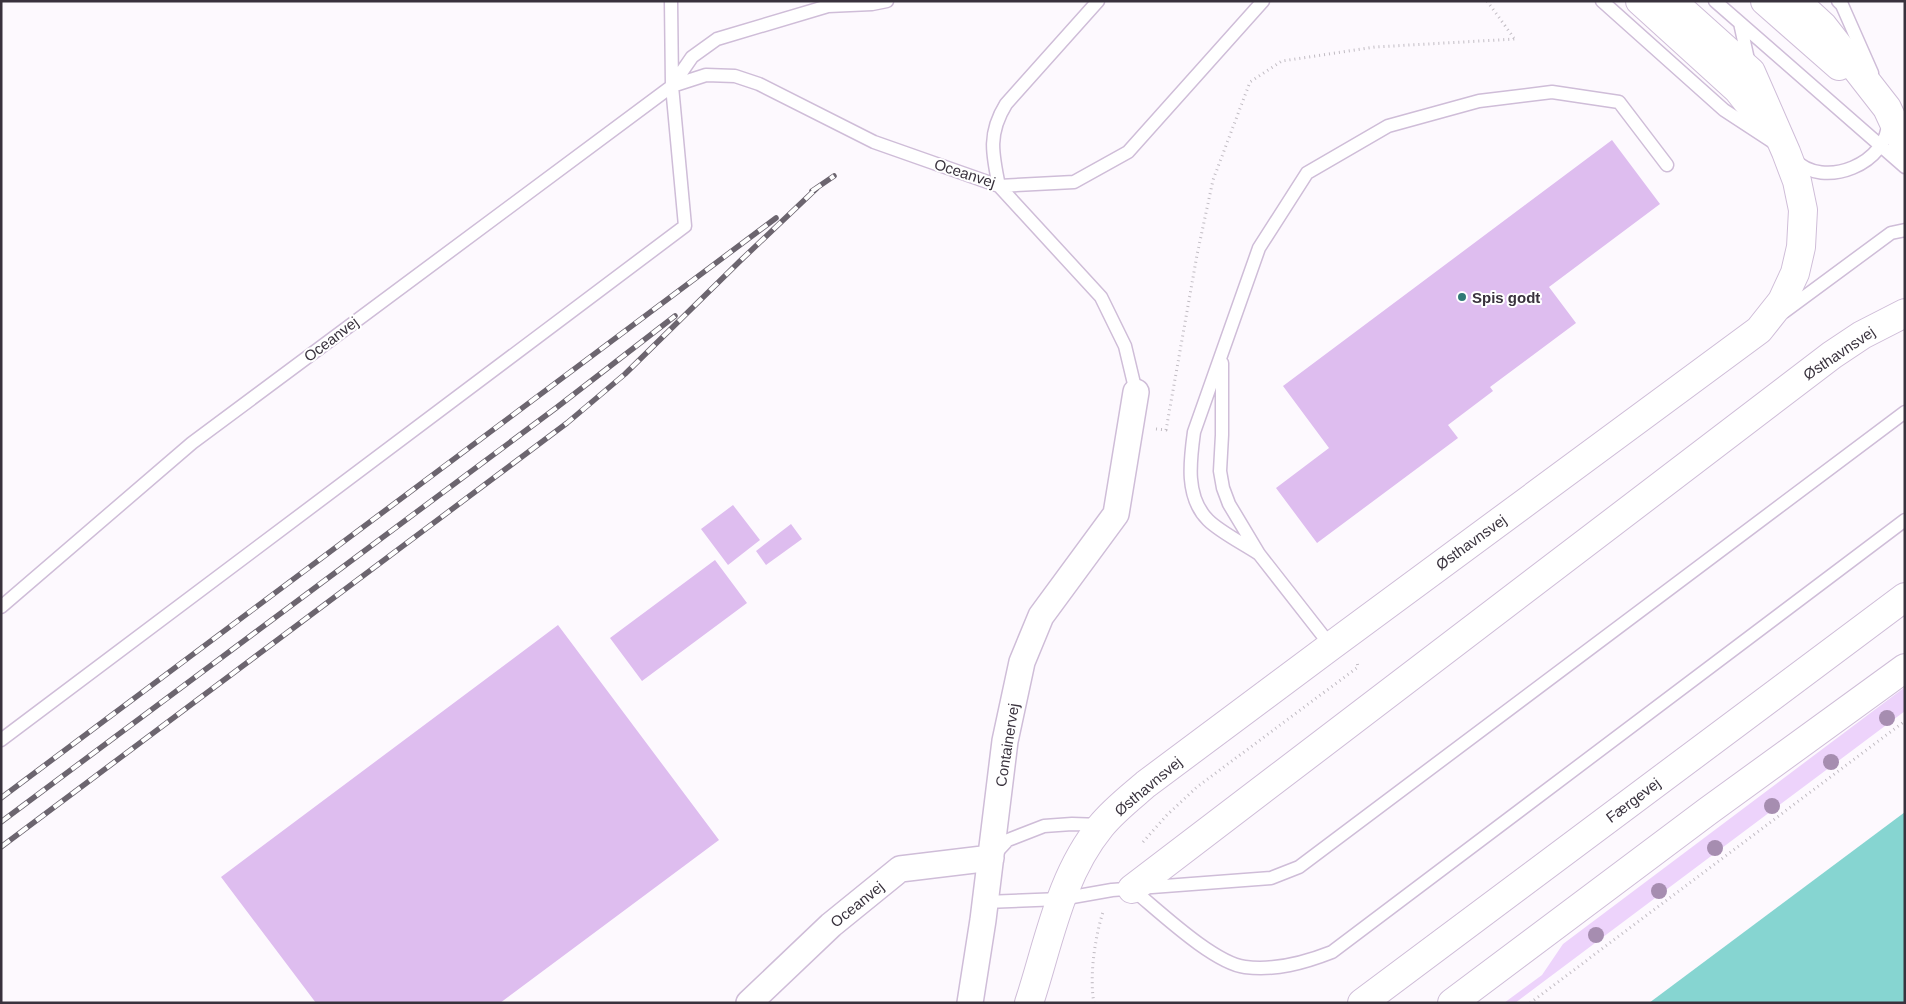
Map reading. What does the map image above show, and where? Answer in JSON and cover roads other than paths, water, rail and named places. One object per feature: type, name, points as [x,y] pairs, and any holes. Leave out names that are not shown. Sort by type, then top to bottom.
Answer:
[{"type":"street","name":"Østhavnsvej","points":[[1640,1],[1738,90],[1786,152]]},
{"type":"street","name":"Østhavnsvej","points":[[1029,1003],[1069,878],[1102,825],[1146,784],[1759,330],[1782,301],[1795,274],[1801,247],[1803,210],[1797,181],[1751,72],[1672,1]]},
{"type":"street","points":[[1765,1],[1887,108]]},
{"type":"street","points":[[1796,1],[1823,26],[1887,108],[1893,147]]},
{"type":"street","name":"Østhavnsvej","points":[[1132,889],[1832,355],[1862,335],[1905,313]]},
{"type":"street","name":"Containervej","points":[[970,1003],[986,902],[1005,741],[1022,662],[1041,616],[1116,514],[1136,392]]},
{"type":"street","name":"Færgevej","points":[[1362,1003],[1905,597]]},
{"type":"street","points":[[1452,1003],[1708,811],[1905,668]]},
{"type":"street","name":"Oceanvej","points":[[749,1003],[831,924],[900,869],[991,858]]},
{"type":"street","name":"Østhavnsvej","points":[[1045,954],[1048,1003]]},
{"type":"lane","points":[[1,740],[685,226],[672,86],[671,1]]},
{"type":"lane","name":"Oceanvej","points":[[672,86],[692,57],[717,39],[831,4],[872,4],[887,1]]},
{"type":"lane","points":[[1098,1],[1006,104],[997,119],[992,143],[999,186],[1101,296],[1124,346],[1136,392]]},
{"type":"lane","name":"Oceanvej","points":[[1,607],[192,443],[672,86],[706,75],[735,76],[760,84],[874,142],[999,186],[1074,182],[1128,152],[1263,1]]},
{"type":"lane","points":[[1602,1],[1724,110],[1786,152],[1799,165],[1814,172],[1840,172],[1865,162],[1893,147]]},
{"type":"lane","points":[[1715,1],[1893,147],[1905,167]]},
{"type":"lane","points":[[1838,1],[1842,5],[1887,108]]},
{"type":"lane","points":[[1740,23],[1751,72]]},
{"type":"lane","points":[[1259,554],[1208,521],[1200,511],[1194,499],[1190,470],[1194,432],[1259,248],[1307,173],[1388,126],[1479,101],[1552,92],[1619,102],[1667,165]]},
{"type":"lane","points":[[1759,330],[1891,233],[1905,230]]},
{"type":"lane","points":[[1222,353],[1220,471],[1223,488],[1229,504],[1259,554],[1331,646]]},
{"type":"lane","points":[[986,902],[1061,899],[1112,890],[1271,878],[1299,867],[1905,412]]},
{"type":"lane","points":[[1132,889],[1213,955],[1243,967],[1274,968],[1305,962],[1332,952],[1905,520]]},
{"type":"lane","points":[[991,858],[1008,840],[1044,826],[1072,824],[1102,825]]},
{"type":"water","points":[[1905,812],[1905,1003],[1649,1003]]},
{"type":"railway","points":[[812,191],[834,176]]},
{"type":"railway","points":[[1,847],[567,423],[625,374],[817,188]]},
{"type":"railway","points":[[1,798],[776,218]]},
{"type":"railway","points":[[1,822],[556,408],[675,316]]},
{"type":"place","name":"Spis godt","points":[[1462,297]]}]
